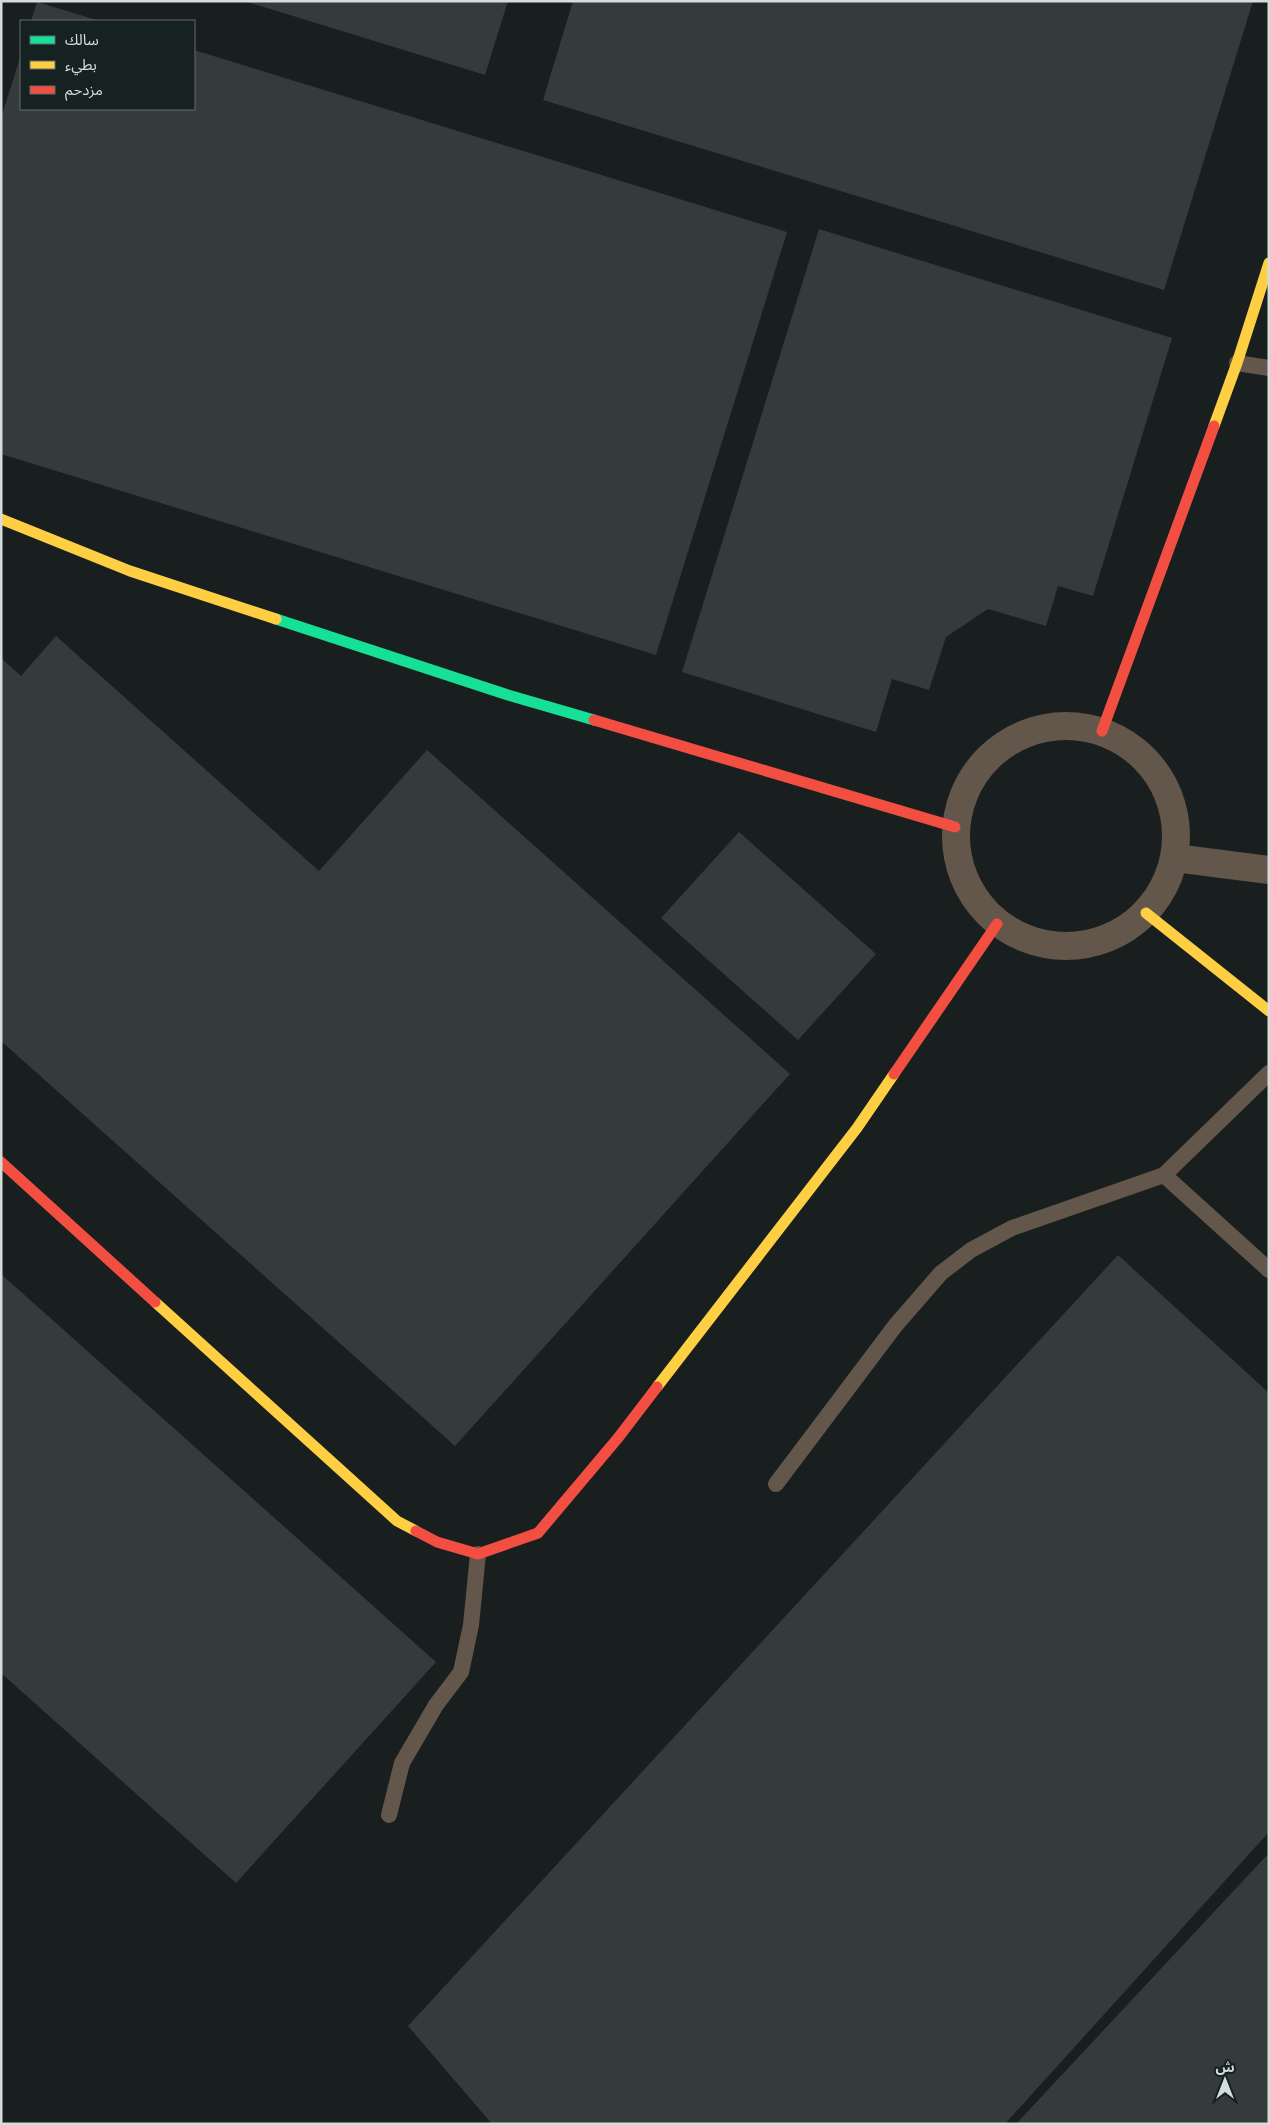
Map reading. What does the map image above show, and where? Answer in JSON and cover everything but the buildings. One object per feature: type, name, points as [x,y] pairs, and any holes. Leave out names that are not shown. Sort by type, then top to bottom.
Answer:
[{"type":"street","points":[[1102,731],[1237,363],[1269,263]]},
{"type":"street","points":[[1,519],[130,571],[498,692],[955,827]]},
{"type":"street","points":[[1064,726],[1102,731],[1130,746],[1153,768],[1169,795],[1176,826],[1175,858],[1165,887],[1146,913],[1113,937],[1073,947],[1033,942],[997,924],[970,894],[956,857],[955,827],[969,782],[993,752],[1026,733],[1064,726]]},
{"type":"street","points":[[1175,858],[1269,870]]},
{"type":"street","points":[[1146,913],[1269,1011]]},
{"type":"street","points":[[1,1162],[397,1521],[437,1542],[478,1554],[538,1533],[618,1438],[857,1128],[997,924]]},
{"type":"lane","points":[[1237,363],[1269,368]]},
{"type":"lane","points":[[776,1484],[895,1326],[941,1273],[971,1250],[1012,1228],[1164,1174],[1269,1073]]},
{"type":"lane","points":[[1164,1174],[1269,1270]]},
{"type":"lane","points":[[389,1816],[402,1763],[436,1705],[461,1672],[471,1625],[478,1554]]},
{"type":"traffic: fast","points":[[276,619],[508,695],[594,720]]},
{"type":"traffic: slow","points":[[1214,426],[1237,363],[1269,263]]},
{"type":"traffic: slow","points":[[1,519],[130,571],[276,619]]},
{"type":"traffic: slow","points":[[1146,913],[1269,1011]]},
{"type":"traffic: slow","points":[[657,1387],[857,1128],[894,1074]]},
{"type":"traffic: slow","points":[[155,1302],[397,1521],[416,1531]]},
{"type":"traffic: jam","points":[[1102,731],[1214,426]]},
{"type":"traffic: jam","points":[[594,720],[955,827]]},
{"type":"traffic: jam","points":[[894,1074],[997,924]]},
{"type":"traffic: jam","points":[[1,1162],[155,1302]]},
{"type":"traffic: jam","points":[[416,1531],[437,1542],[478,1554],[538,1533],[618,1438],[657,1387]]}]
